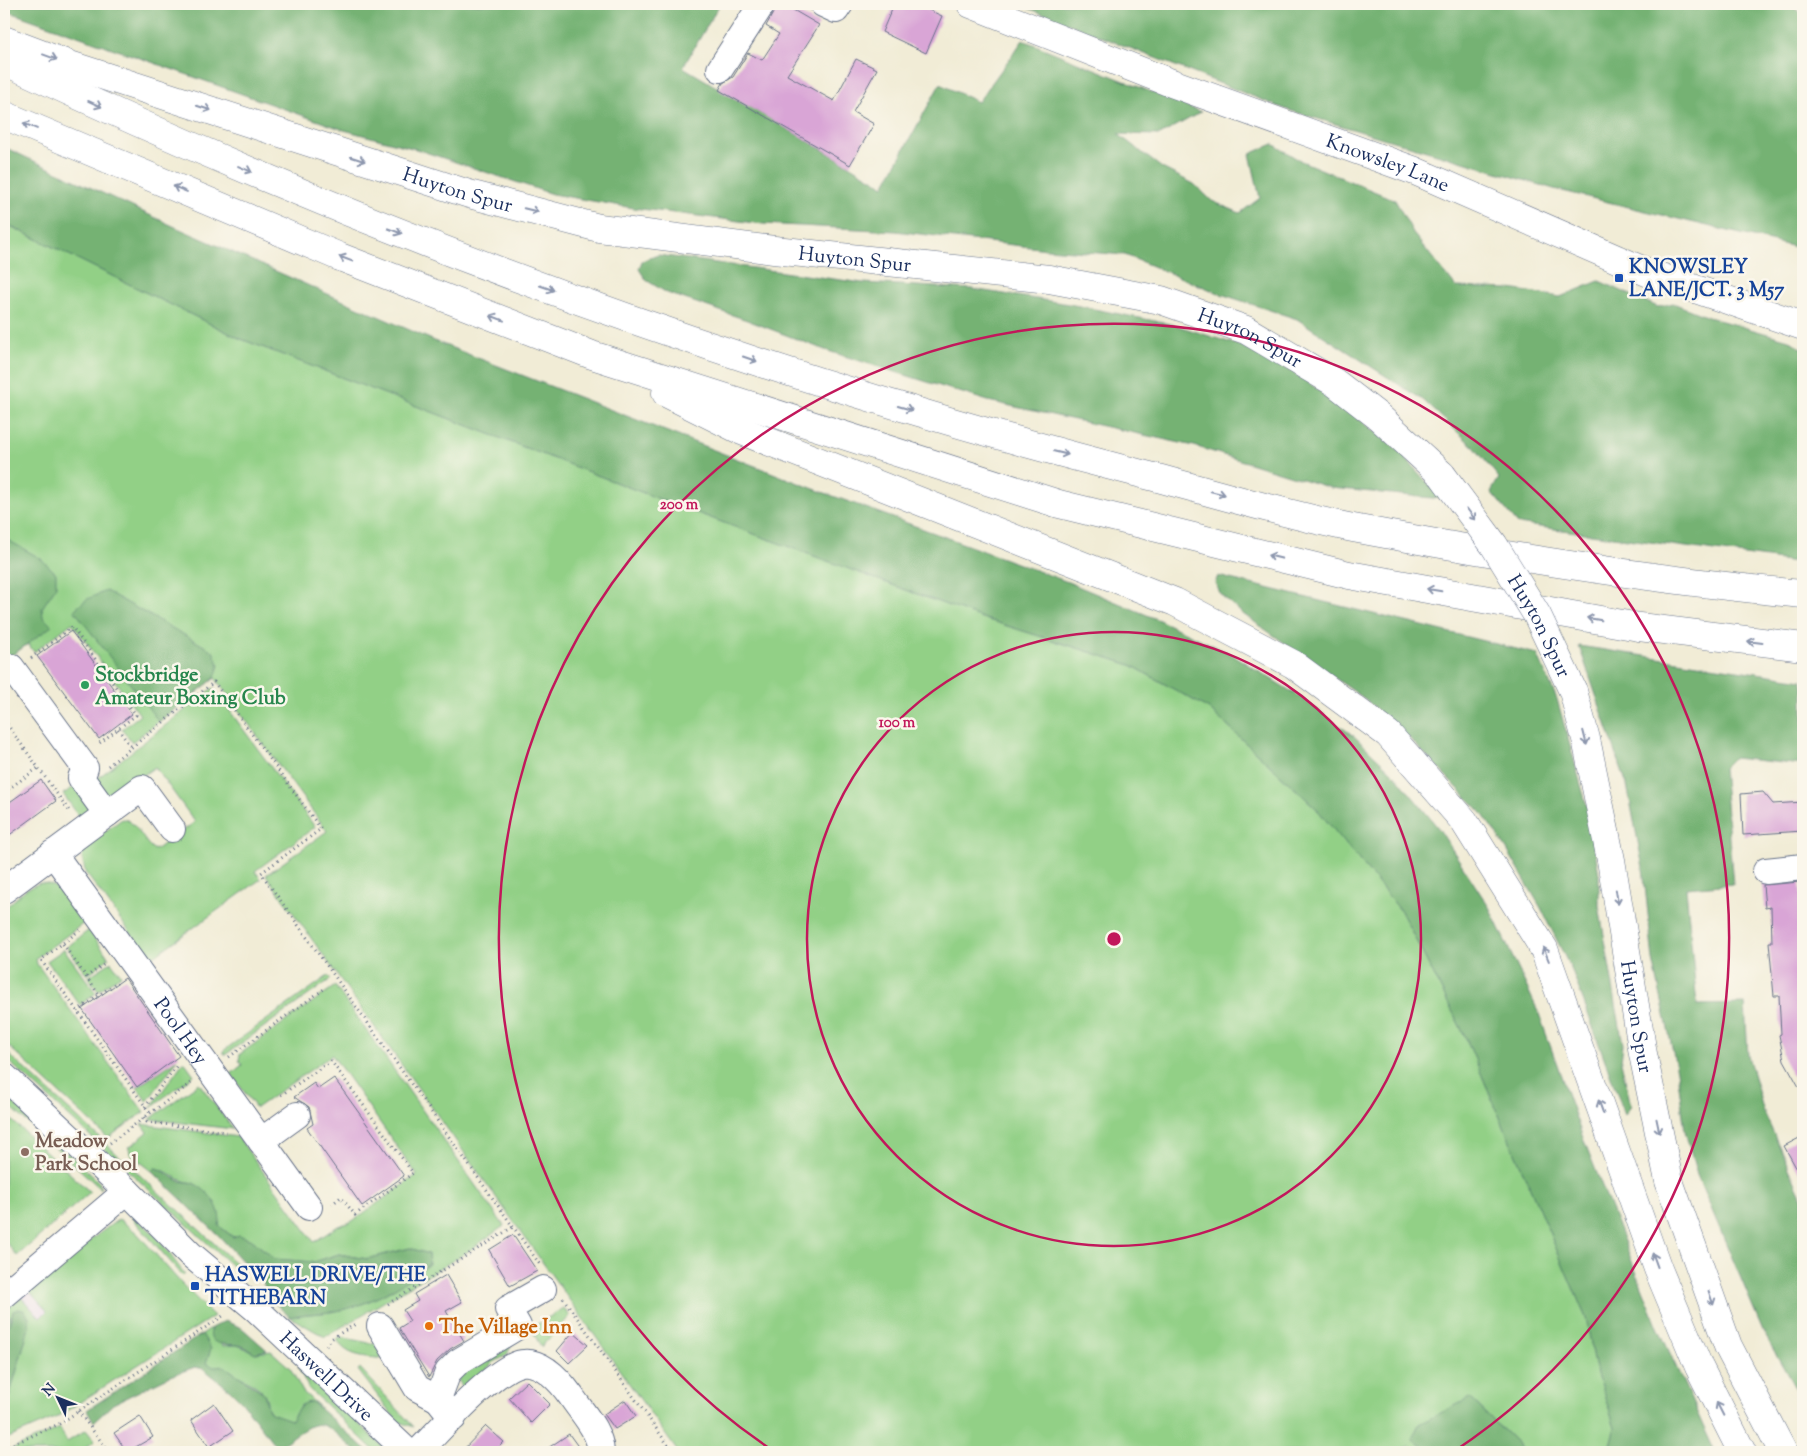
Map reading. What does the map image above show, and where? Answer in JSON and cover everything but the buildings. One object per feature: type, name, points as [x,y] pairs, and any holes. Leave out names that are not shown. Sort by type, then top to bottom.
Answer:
[{"type":"main road","name":"Knowsley Lane","points":[[971,4],[1166,81],[1415,171],[1649,273],[1803,326]]},
{"type":"main road","name":"Huyton Spur","points":[[4,40],[79,68],[469,194],[599,228],[774,250],[1049,279],[1161,300],[1246,330],[1334,382],[1379,417],[1442,475],[1504,560],[1537,615],[1572,691],[1586,740],[1611,860],[1643,1054],[1669,1181],[1728,1346],[1783,1452]]},
{"type":"main road","points":[[4,61],[117,114],[368,220],[539,285],[878,400],[1039,448],[1349,527],[1616,572],[1803,594]]},
{"type":"main road","points":[[4,115],[340,257],[592,355],[1059,504],[1329,571],[1639,627],[1803,647]]},
{"type":"main road","points":[[592,355],[742,431],[1175,602],[1293,664],[1388,734],[1464,821],[1544,949],[1658,1269],[1699,1367],[1742,1452]]},
{"type":"street","points":[[720,69],[762,4]]},
{"type":"street","points":[[823,4],[836,10],[840,4]]},
{"type":"street","points":[[12,669],[85,768],[81,778],[106,814]]},
{"type":"street","points":[[4,890],[142,788],[172,829]]},
{"type":"street","name":"Pool Hey","points":[[53,853],[309,1207]]},
{"type":"street","points":[[1766,871],[1803,867]]},
{"type":"street","name":"Haswell Drive","points":[[4,1076],[127,1191],[190,1254],[257,1310],[408,1452]]},
{"type":"street","points":[[255,1133],[297,1115]]},
{"type":"street","points":[[4,1295],[127,1191]]},
{"type":"street","points":[[523,1363],[525,1343],[508,1309],[549,1285]]},
{"type":"street","points":[[375,1317],[417,1388],[445,1408]]},
{"type":"street","points":[[445,1408],[448,1372],[458,1362],[518,1326]]},
{"type":"street","points":[[418,1452],[445,1408],[500,1373],[523,1363],[545,1369],[564,1386],[601,1439],[601,1452]]},
{"type":"path","points":[[12,669],[72,628],[136,715],[78,759]]},
{"type":"path","points":[[86,784],[214,682],[321,829],[261,873],[513,1227],[549,1285],[673,1452]]},
{"type":"path","points":[[4,720],[83,831]]},
{"type":"path","points":[[118,729],[131,748]]},
{"type":"path","points":[[4,792],[38,768]]},
{"type":"path","points":[[99,916],[41,960],[150,1113]]},
{"type":"path","points":[[63,944],[99,995]]},
{"type":"path","points":[[77,1011],[136,968]]},
{"type":"path","points":[[145,1107],[182,1058],[195,1049]]},
{"type":"path","points":[[277,1098],[331,1061],[413,1173],[355,1215],[341,1197],[315,1216],[309,1207]]},
{"type":"path","points":[[144,1117],[147,1122],[236,1134],[255,1133]]},
{"type":"path","points":[[314,1363],[331,1339],[375,1317],[513,1227]]},
{"type":"path","points":[[4,1448],[59,1424],[225,1313],[232,1318]]},
{"type":"path","points":[[78,1411],[109,1452]]},
{"type":"shaded area","points":[[4,1272],[22,1292],[26,1288],[47,1311],[39,1319],[21,1297],[4,1311]]},
{"type":"green space","points":[[4,4],[720,4],[683,67],[884,186],[940,84],[978,102],[1023,40],[1201,112],[1160,135],[1118,134],[1162,168],[1194,184],[1212,201],[1240,213],[1260,198],[1250,154],[1273,144],[1299,160],[1395,200],[1415,236],[1456,287],[1510,289],[1560,297],[1599,281],[1658,307],[1673,303],[1708,317],[1789,340],[1803,349],[1803,563],[1518,524],[1491,492],[1499,478],[1475,448],[1423,400],[1297,319],[1221,294],[1125,255],[1047,249],[895,231],[763,224],[633,208],[552,194],[416,149],[344,130],[4,10]]},
{"type":"green space","points":[[1018,4],[1787,4],[1803,14],[1803,249],[1554,189],[1285,109]]},
{"type":"green space","points":[[4,147],[173,226],[437,342],[814,489],[1068,582],[1159,620],[1231,654],[1297,695],[1354,736],[1395,775],[1439,829],[1489,907],[1538,1011],[1583,1138],[1658,1327],[1715,1452],[1608,1452],[1615,1427],[1597,1374],[1586,1318],[1465,1036],[1401,911],[1316,808],[1209,709],[1131,665],[982,618],[662,500],[241,339],[4,223]]},
{"type":"green space","points":[[4,223],[241,339],[662,500],[982,618],[1131,665],[1209,709],[1316,808],[1401,911],[1465,1036],[1586,1318],[1597,1374],[1615,1427],[1608,1452],[1523,1452],[1517,1443],[1470,1398],[1428,1450],[1430,1452],[1416,1452],[1408,1446],[1399,1452],[678,1452],[266,875],[327,831],[215,678],[132,742],[122,729],[140,715],[72,623],[34,652],[28,644],[4,661]]},
{"type":"green space","points":[[658,255],[863,283],[972,289],[1069,304],[1175,325],[1241,346],[1293,372],[1352,413],[1398,450],[1442,499],[1331,488],[1194,446],[988,401],[825,350],[747,320],[667,293],[646,280],[639,269],[642,261]]},
{"type":"green space","points":[[4,538],[40,558],[56,573],[56,587],[42,608],[43,617],[52,626],[4,661]]},
{"type":"green space","points":[[1218,576],[1537,654],[1557,699],[1588,810],[1599,874],[1599,906],[1623,1044],[1621,1062],[1631,1106],[1625,1115],[1573,973],[1541,908],[1506,848],[1481,812],[1411,740],[1365,699],[1243,614],[1221,595],[1215,583]]},
{"type":"green space","points":[[106,591],[213,651],[219,665],[215,678],[159,722],[74,610],[87,599]]},
{"type":"green space","points":[[1579,646],[1803,680],[1803,765],[1733,758],[1723,768],[1733,884],[1686,888],[1697,1005],[1745,1004],[1748,1056],[1764,1112],[1803,1200],[1803,1402],[1764,1333],[1697,1175],[1685,1131],[1677,1071],[1653,960],[1643,868],[1627,785]]},
{"type":"green space","points":[[213,688],[315,827],[255,871],[261,879],[150,959],[85,872],[82,855],[88,844],[122,819],[131,823],[155,850],[195,822],[155,767],[107,800],[94,781]]},
{"type":"green space","points":[[76,786],[93,811],[81,819],[63,794]]},
{"type":"green space","points":[[40,883],[48,884],[61,891],[84,923],[36,958],[37,964],[144,1112],[108,1138],[4,1042],[4,909],[26,889]]},
{"type":"green space","points":[[89,930],[109,958],[87,975],[67,947]]},
{"type":"green space","points":[[64,949],[96,993],[80,1005],[47,961]]},
{"type":"green space","points":[[111,962],[121,975],[98,991],[88,977]]},
{"type":"green space","points":[[328,976],[331,979],[225,1055],[223,1051]]},
{"type":"green space","points":[[335,986],[504,1226],[464,1254],[325,1337],[290,1317],[349,1308],[385,1294],[428,1264],[428,1254],[410,1248],[367,1259],[339,1254],[314,1262],[275,1259],[252,1240],[233,1237],[219,1226],[194,1183],[182,1180],[160,1169],[155,1168],[152,1171],[130,1154],[129,1147],[148,1132],[142,1124],[238,1137],[314,1242],[338,1226],[351,1222],[417,1175],[332,1055],[256,1108],[231,1074],[242,1065],[239,1060],[240,1054]]},
{"type":"green space","points":[[4,1050],[244,1271],[241,1274],[4,1057]]},
{"type":"green space","points":[[177,1060],[147,1102],[137,1087]]},
{"type":"green space","points":[[184,1061],[194,1075],[151,1107]]},
{"type":"green space","points":[[199,1083],[233,1129],[150,1119]]},
{"type":"green space","points":[[4,1094],[99,1182],[101,1189],[4,1101]]},
{"type":"green space","name":"Meadow Park School","points":[[4,1113],[90,1192],[17,1256],[4,1240]]},
{"type":"green space","points":[[155,1168],[178,1180],[201,1187],[217,1207],[220,1220],[219,1226],[233,1237],[239,1235],[252,1240],[275,1259],[314,1262],[339,1254],[367,1259],[410,1248],[428,1254],[429,1264],[397,1287],[361,1304],[336,1311],[290,1317],[268,1297],[262,1279],[152,1171]]},
{"type":"green space","points":[[131,1217],[154,1234],[185,1274],[183,1276]]},
{"type":"green space","points":[[119,1219],[137,1233],[180,1282],[214,1316],[57,1417],[4,1440],[4,1406],[10,1394],[29,1327],[29,1317],[10,1316],[9,1325],[4,1325],[4,1311],[21,1297],[40,1318],[47,1311],[28,1290],[58,1264]]},
{"type":"green space","points":[[564,1308],[570,1316],[541,1347],[531,1328]]},
{"type":"green space","points":[[19,1309],[25,1311],[29,1317],[29,1327],[10,1394],[4,1406],[4,1325],[9,1325],[13,1311]]},
{"type":"green space","points":[[225,1321],[242,1328],[267,1350],[255,1353],[242,1346],[215,1342],[212,1339],[211,1328]]},
{"type":"green space","points":[[211,1328],[211,1332],[223,1346],[237,1345],[256,1353],[271,1351],[290,1368],[303,1392],[321,1408],[312,1402],[301,1405],[291,1420],[274,1415],[268,1408],[265,1395],[255,1385],[236,1375],[209,1366],[205,1362],[202,1334]]},
{"type":"green space","points":[[202,1334],[211,1349],[206,1363],[214,1367],[224,1366],[264,1393],[268,1409],[271,1413],[291,1420],[302,1405],[312,1402],[369,1452],[357,1452],[333,1431],[318,1424],[303,1430],[277,1448],[243,1403],[230,1390],[204,1369],[195,1367],[170,1376],[113,1404],[94,1422],[87,1410]]},
{"type":"green space","points":[[340,1337],[379,1345],[387,1359],[366,1357],[352,1353],[341,1345],[337,1339]]},
{"type":"green space","points":[[512,1343],[507,1355],[494,1362],[469,1386],[462,1386],[455,1375]]},
{"type":"green space","points":[[298,1367],[389,1452],[376,1452],[309,1389]]},
{"type":"green space","points":[[360,1368],[414,1427],[397,1421],[358,1370]]},
{"type":"green space","points":[[1470,1398],[1517,1443],[1523,1452],[1430,1452],[1412,1439],[1419,1424]]},
{"type":"green space","points":[[60,1428],[67,1442],[86,1430],[95,1441],[80,1452],[6,1452]]},
{"type":"place","name":"KNOWSLEY LANE/JCT. 3 M57","points":[[1619,278]]},
{"type":"place","name":"Stockbridge Amateur Boxing Club","points":[[85,685]]},
{"type":"place","name":"Meadow Park School","points":[[25,1152]]},
{"type":"place","name":"HASWELL DRIVE/THE TITHEBARN","points":[[195,1286]]},
{"type":"place","name":"The Village Inn","points":[[429,1326]]}]
